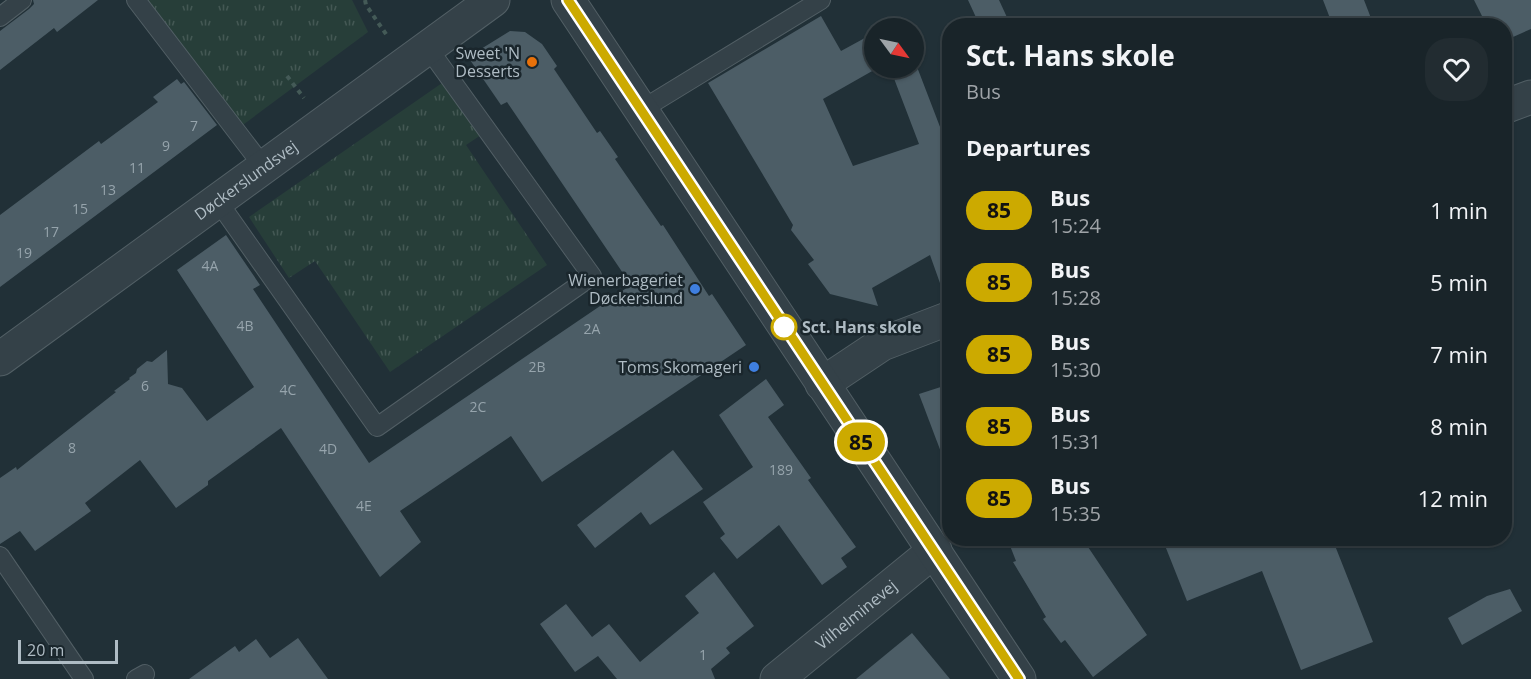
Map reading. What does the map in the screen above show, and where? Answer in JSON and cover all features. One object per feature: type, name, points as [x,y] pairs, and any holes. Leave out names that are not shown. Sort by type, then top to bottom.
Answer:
[{"type":"street","name":"Døckerslundsvej","points":[[0,359],[493,0]]},
{"type":"street","points":[[568,0],[1019,679]]},
{"type":"street","points":[[1512,104],[1531,97]]},
{"type":"street","points":[[822,384],[882,345],[942,321]]},
{"type":"street","name":"Vilhelminevej","points":[[777,679],[935,550]]},
{"type":"lane","points":[[0,16],[22,0]]},
{"type":"lane","points":[[136,0],[264,166]]},
{"type":"lane","points":[[641,110],[820,0]]},
{"type":"lane","points":[[217,200],[377,427],[592,276],[428,48]]},
{"type":"lane","points":[[0,556],[84,679]]},
{"type":"path","points":[[365,0],[376,20]]},
{"type":"green space","points":[[147,0],[352,0],[368,32],[240,127]]},
{"type":"green space","points":[[445,81],[481,135],[466,145],[547,265],[390,372],[315,261],[289,278],[249,217]]},
{"type":"building","points":[[33,0],[98,0],[57,32],[54,28],[0,70],[0,31],[29,9],[34,4]]},
{"type":"building","points":[[968,0],[999,0],[1007,18],[976,18]]},
{"type":"building","points":[[1323,0],[1364,0],[1371,18],[1330,18]]},
{"type":"building","points":[[1474,0],[1531,0],[1531,29],[1512,37],[1512,18],[1483,18]]},
{"type":"building","points":[[821,16],[841,51],[864,38],[864,76],[823,99],[853,166],[919,144],[894,78],[921,78],[942,132],[942,289],[930,255],[872,288],[878,306],[830,294],[808,264],[814,260],[791,230],[793,225],[708,83]]},
{"type":"building","points":[[510,31],[525,32],[542,44],[557,66],[554,69],[597,133],[600,131],[618,157],[615,159],[661,226],[663,225],[709,296],[712,294],[746,345],[542,482],[511,436],[400,511],[421,542],[380,577],[281,428],[208,481],[208,485],[176,508],[140,460],[85,503],[91,511],[35,551],[20,531],[0,544],[0,478],[16,467],[17,470],[116,392],[114,391],[130,379],[147,361],[152,362],[167,350],[168,384],[182,388],[207,421],[254,387],[177,270],[226,235],[260,285],[253,289],[369,463],[631,285],[507,102],[501,105],[468,57]]},
{"type":"building","points":[[177,79],[181,84],[184,82],[217,125],[0,287],[0,215],[99,141],[101,144],[158,102],[153,97]]},
{"type":"building","points":[[766,379],[784,405],[768,417],[811,478],[808,480],[856,547],[841,558],[847,567],[822,585],[779,525],[737,559],[720,538],[725,534],[703,502],[753,467],[719,415]]},
{"type":"building","points":[[942,387],[942,455],[919,394]]},
{"type":"building","points":[[673,450],[703,489],[650,525],[641,512],[595,548],[577,525]]},
{"type":"building","points":[[1010,546],[1087,546],[1147,635],[1093,677],[1065,640],[1061,643],[1043,619],[1046,617],[1013,562],[1016,561]]},
{"type":"building","points":[[1165,546],[1335,546],[1373,642],[1301,670],[1262,571],[1187,601]]},
{"type":"building","points":[[714,572],[754,626],[726,648],[730,653],[711,669],[715,679],[617,679],[598,656],[575,672],[540,624],[566,604],[592,637],[609,624],[640,662],[699,613],[685,596]]},
{"type":"building","points":[[1510,589],[1522,611],[1462,645],[1448,618],[1487,596]]},
{"type":"building","points":[[912,633],[950,679],[856,679]]},
{"type":"building","points":[[298,638],[328,679],[189,679],[235,646],[239,652],[256,639],[270,658]]},
{"type":"bus line","name":"85","points":[[568,0],[1019,679]]},
{"type":"place","name":"Sweet 'N Desserts","points":[[532,62]]},
{"type":"place","name":"Wienerbageriet Døckerslund","points":[[695,289]]},
{"type":"place","name":"Sct. Hans skole","points":[[784,327]]},
{"type":"place","name":"Toms Skomageri","points":[[754,367]]}]
